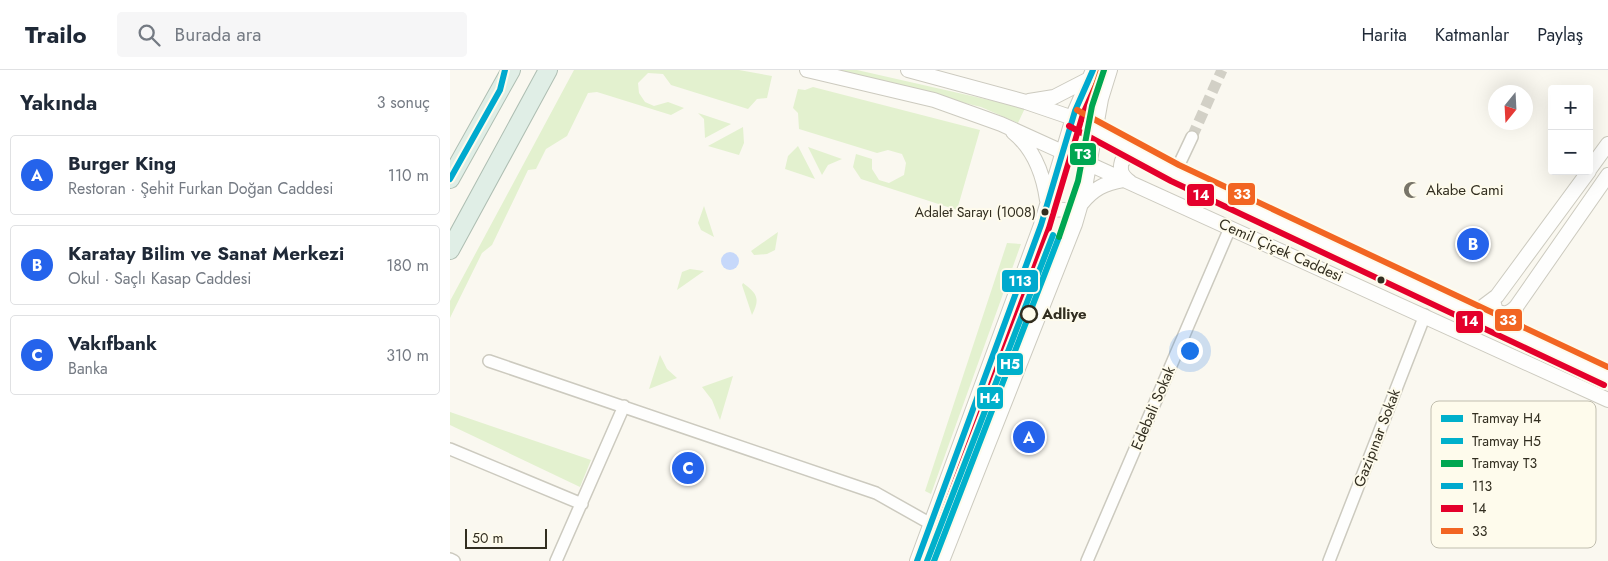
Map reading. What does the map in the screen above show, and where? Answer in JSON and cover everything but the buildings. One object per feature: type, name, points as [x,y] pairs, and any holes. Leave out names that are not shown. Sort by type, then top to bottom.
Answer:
[{"type":"highway","points":[[450,179],[511,70]]},
{"type":"highway","points":[[450,250],[548,70]]},
{"type":"street","name":"Cemil Çiçek Caddesi","points":[[806,70],[934,100],[1008,128],[1063,152],[1089,170],[1127,182],[1425,315],[1608,400]]},
{"type":"street","name":"Cemil Çiçek Caddesi","points":[[908,70],[1026,102],[1073,118],[1175,173],[1608,377]]},
{"type":"street","points":[[942,561],[1075,224],[1089,170],[1099,109],[1110,70]]},
{"type":"street","points":[[1026,102],[1054,97],[1091,75]]},
{"type":"street","points":[[917,561],[1041,225],[1073,118],[1091,75]]},
{"type":"street","points":[[1099,109],[1100,118],[1110,137]]},
{"type":"street","points":[[1008,128],[1033,154],[1041,171],[1048,204]]},
{"type":"street","points":[[1175,173],[1192,137]]},
{"type":"street","points":[[1593,165],[1608,144]]},
{"type":"street","points":[[1080,206],[1099,187],[1127,182],[1122,176],[1120,168],[1122,161],[1130,155],[1142,155]]},
{"type":"street","points":[[1465,310],[1481,308],[1493,301],[1586,175]]},
{"type":"street","points":[[1493,301],[1496,311],[1503,314],[1510,313],[1516,307],[1608,175]]},
{"type":"street","points":[[1041,225],[1052,210],[1063,209],[1069,210],[1075,217],[1075,224]]},
{"type":"street","name":"Edebali Sokak","points":[[1087,561],[1230,228]]},
{"type":"street","points":[[1516,307],[1516,324],[1524,338]]},
{"type":"street","name":"Gazipınar Sokak","points":[[1329,561],[1425,315]]},
{"type":"street","points":[[489,361],[876,494],[931,524]]},
{"type":"street","points":[[556,561],[624,406]]},
{"type":"street","points":[[450,449],[582,504]]},
{"type":"street","points":[[450,559],[454,561]]},
{"type":"green space","points":[[574,70],[739,70],[772,76],[767,98],[757,99],[748,109],[671,85],[663,74],[648,73],[638,83],[639,93],[645,102],[654,106],[668,102],[684,108],[671,115],[597,92],[588,93],[567,136],[546,149],[536,169],[528,170],[492,245],[482,253],[450,318],[450,301]]},
{"type":"green space","points":[[829,70],[857,70],[1025,108],[1018,123],[981,107]]},
{"type":"green space","points":[[813,87],[980,130],[957,210],[861,179],[853,167],[856,154],[872,159],[872,169],[879,180],[889,183],[904,175],[906,163],[902,154],[888,150],[877,153],[799,129],[798,113],[793,108],[798,89],[805,90]]},
{"type":"green space","points":[[698,113],[731,124],[705,138],[704,119]]},
{"type":"green space","points":[[743,127],[744,143],[739,155],[708,146]]},
{"type":"green space","points":[[798,146],[815,179],[785,169],[788,156]]},
{"type":"green space","points":[[808,147],[842,159],[828,165],[822,175]]},
{"type":"green space","points":[[704,206],[714,237],[701,230],[698,223]]},
{"type":"green space","points":[[778,232],[775,250],[767,254],[754,255],[751,251]]},
{"type":"green space","points":[[1007,243],[1021,244],[931,494],[925,491]]},
{"type":"green space","points":[[690,269],[704,271],[677,290],[682,272]]},
{"type":"green space","points":[[743,283],[752,290],[756,297],[757,301],[752,315],[742,285]]},
{"type":"green space","points":[[660,355],[667,369],[677,378],[649,389]]},
{"type":"green space","points":[[733,376],[720,420],[712,400],[702,387]]},
{"type":"green space","points":[[450,412],[591,460],[580,487],[450,425]]},
{"type":"water","points":[[730,252],[736,255],[739,261],[736,267],[730,270],[724,267],[721,261],[724,255]]},
{"type":"tunnel","points":[[1192,137],[1222,70]]},
{"type":"tram line","name":"T3","points":[[1059,237],[1078,181],[1092,106],[1104,70]]},
{"type":"tram line","name":"H4","points":[[927,561],[1053,235]]},
{"type":"tram line","name":"H5","points":[[934,561],[1059,237]]},
{"type":"transit line","name":"113","points":[[450,179],[500,90],[505,70]]},
{"type":"transit line","name":"113","points":[[917,561],[1041,225],[1075,111],[1093,70]]},
{"type":"transit line","name":"33","points":[[1079,175],[1092,98],[1101,70]]},
{"type":"transit line","name":"14","points":[[926,561],[1049,228],[1083,114],[1101,74]]},
{"type":"transit line","name":"33","points":[[1077,110],[1179,165],[1608,367]]},
{"type":"transit line","name":"14","points":[[1069,126],[1171,181],[1604,385]]},
{"type":"place","name":"Akabe Cami","points":[[1412,190]]},
{"type":"place","name":"Adalet Sarayı (1008)","points":[[1045,212]]},
{"type":"place","name":"Karatay Bilim ve Sanat Merkezi","points":[[1473,244]]},
{"type":"place","name":"Adliye","points":[[1029,314]]},
{"type":"place","name":"Burger King","points":[[1029,437]]},
{"type":"place","name":"Vakıfbank","points":[[688,468]]}]
